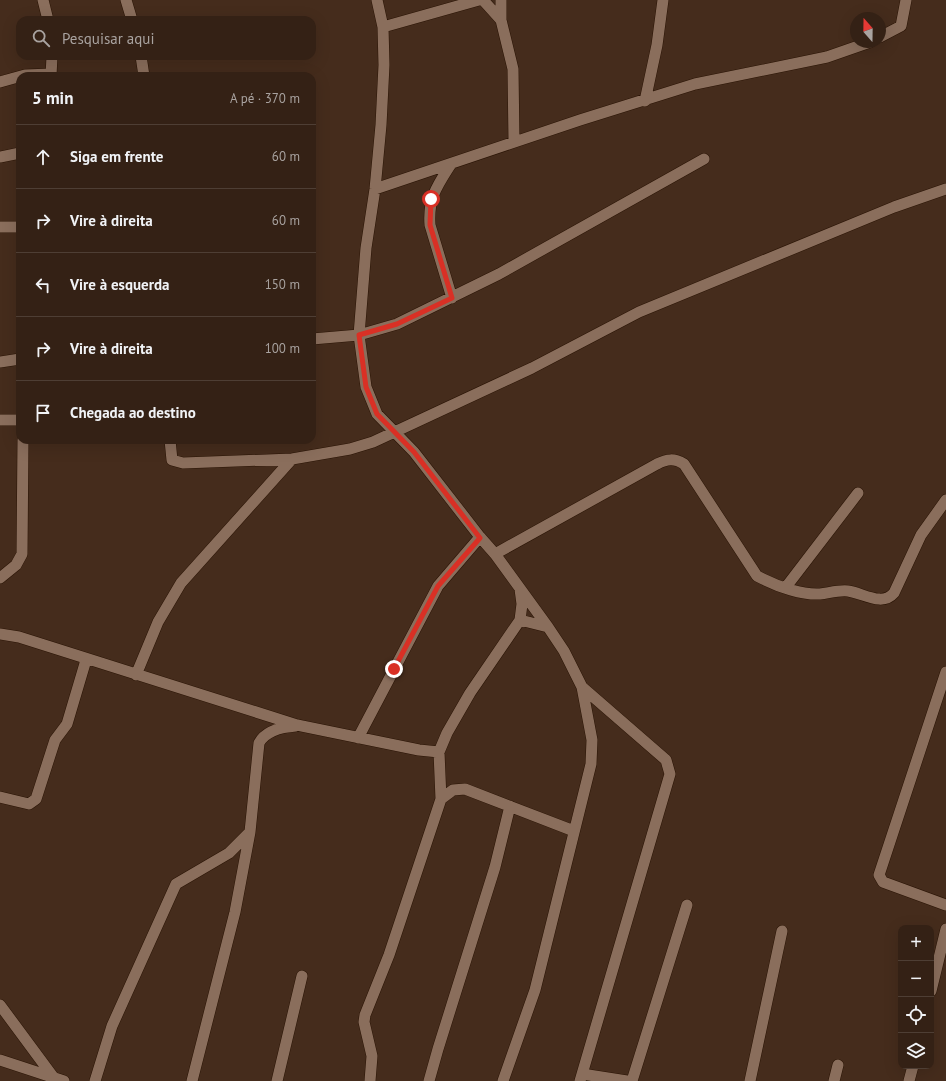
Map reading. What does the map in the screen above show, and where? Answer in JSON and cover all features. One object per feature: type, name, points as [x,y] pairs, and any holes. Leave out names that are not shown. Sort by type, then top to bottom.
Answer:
[{"type":"street","points":[[43,0],[47,16]]},
{"type":"street","points":[[126,0],[131,16]]},
{"type":"street","points":[[377,0],[383,27],[384,65],[375,189],[366,248],[359,335],[366,387],[371,403],[377,414],[414,452],[480,538],[496,554],[548,627],[582,687],[592,740],[591,764],[535,990],[503,1081]]},
{"type":"street","points":[[383,27],[479,0]]},
{"type":"street","points":[[483,0],[501,20]]},
{"type":"street","points":[[501,0],[501,20],[513,69],[514,142]]},
{"type":"street","points":[[644,101],[657,45],[663,0]]},
{"type":"street","points":[[886,34],[901,26],[906,0]]},
{"type":"street","points":[[375,189],[514,142],[695,84],[827,57],[853,48]]},
{"type":"street","points":[[51,72],[52,60]]},
{"type":"street","points":[[142,60],[143,72]]},
{"type":"street","points":[[0,82],[16,78]]},
{"type":"street","points":[[0,157],[16,155]]},
{"type":"street","points":[[316,339],[359,335],[397,324],[452,298],[543,250],[704,159]]},
{"type":"street","points":[[451,164],[435,189],[429,213],[430,225],[452,298]]},
{"type":"street","points":[[170,444],[172,460],[182,463],[292,459],[350,449],[373,442],[532,368],[639,312],[894,207],[946,189]]},
{"type":"street","points":[[0,227],[16,227]]},
{"type":"street","points":[[0,362],[16,360]]},
{"type":"street","points":[[0,420],[16,420]]},
{"type":"street","points":[[0,578],[16,565],[22,554],[23,444]]},
{"type":"street","points":[[136,675],[158,622],[181,584],[292,459]]},
{"type":"street","points":[[496,554],[657,464],[665,460],[673,459],[684,464],[758,576],[770,582],[802,592],[819,594],[835,591],[847,591],[880,600],[891,597],[894,593],[921,535],[946,500]]},
{"type":"street","points":[[786,587],[858,493]]},
{"type":"street","points":[[358,738],[438,586],[480,538]]},
{"type":"street","points":[[370,1081],[372,1056],[364,1022],[365,1015],[389,955],[441,799],[439,752],[447,734],[470,693],[520,620],[522,604],[520,588]]},
{"type":"street","points":[[520,620],[548,627]]},
{"type":"street","points":[[0,634],[19,638],[297,725],[419,750],[439,752]]},
{"type":"street","points":[[0,797],[29,804],[36,799],[55,740],[67,724],[86,660]]},
{"type":"street","points":[[946,672],[879,875],[883,882],[946,905]]},
{"type":"street","points":[[582,687],[666,760],[670,769],[670,774],[581,1078],[627,1081]]},
{"type":"street","points":[[192,1081],[235,912],[250,832],[259,743],[266,735],[274,730],[297,725]]},
{"type":"street","points":[[441,799],[453,790],[465,789],[574,831]]},
{"type":"street","points":[[429,1081],[495,867],[510,806]]},
{"type":"street","points":[[95,1081],[112,1026],[176,884],[229,853],[250,832]]},
{"type":"street","points":[[632,1081],[687,905]]},
{"type":"street","points":[[934,979],[946,929]]},
{"type":"street","points":[[750,1081],[782,931]]},
{"type":"street","points":[[277,1081],[302,976]]},
{"type":"street","points":[[0,1005],[60,1080]]},
{"type":"street","points":[[0,1060],[60,1080]]},
{"type":"street","points":[[834,1081],[838,1065]]},
{"type":"street","points":[[909,1081],[912,1069]]},
{"type":"route","points":[[394,669],[438,586],[480,538],[414,452],[377,414],[371,403],[366,387],[359,335],[397,324],[452,298],[430,225],[429,213],[431,199]]}]
